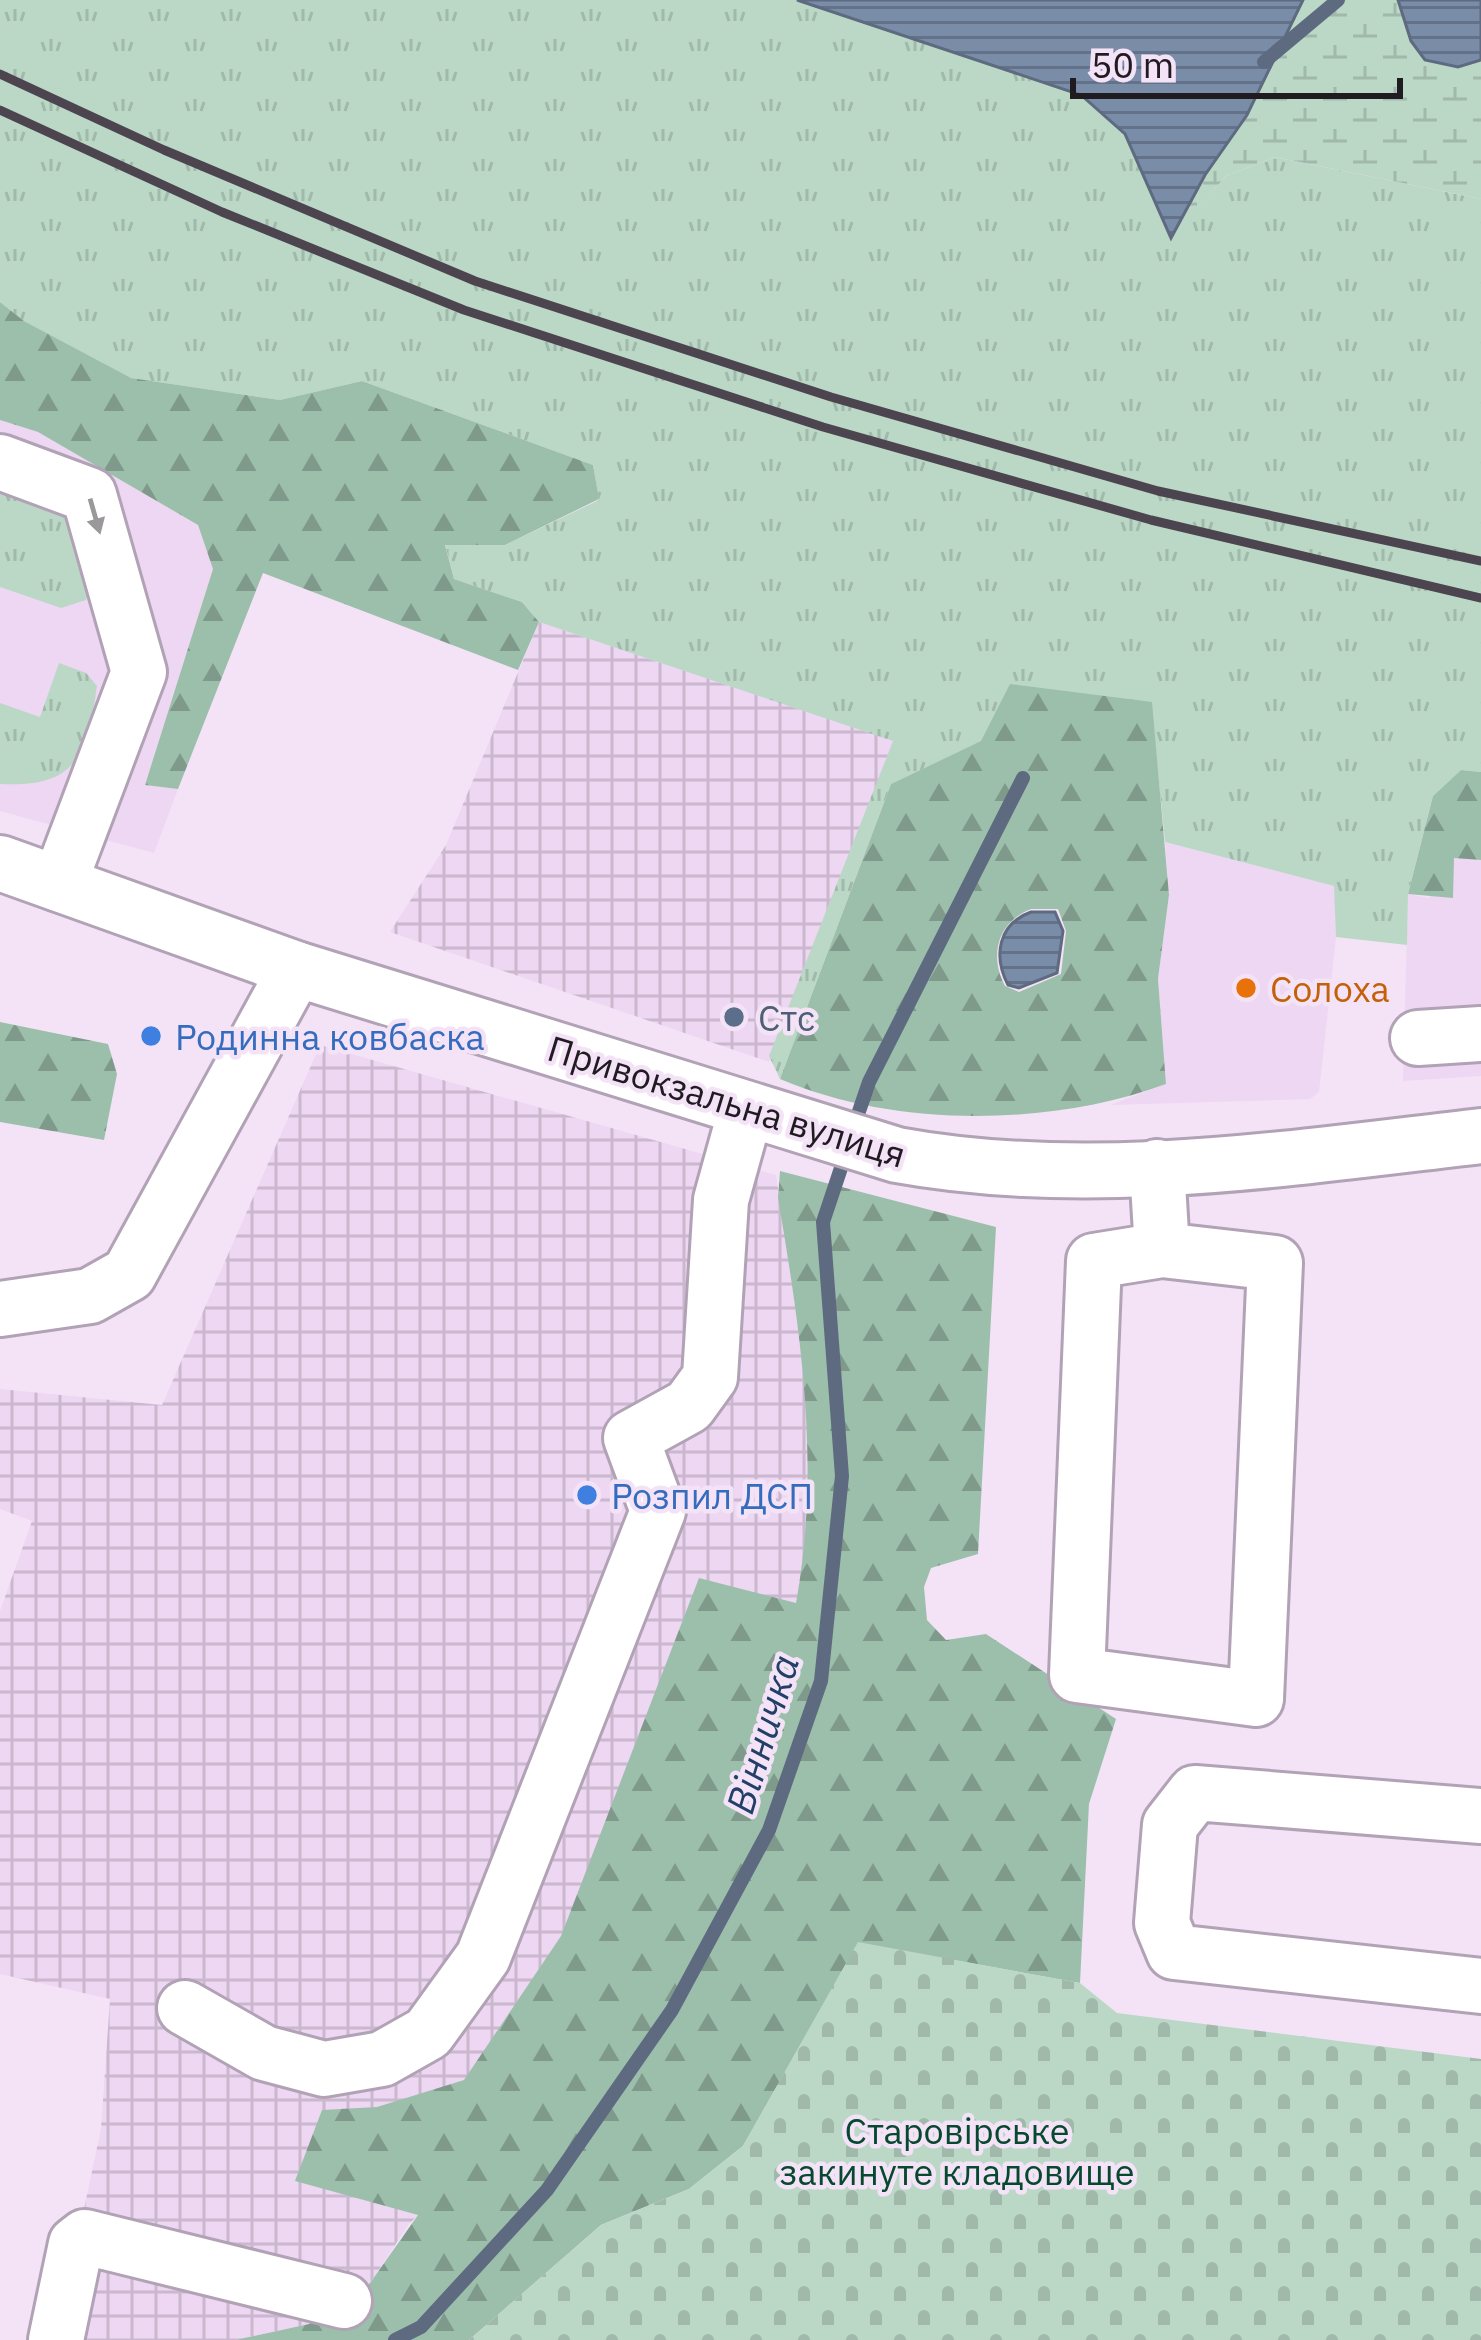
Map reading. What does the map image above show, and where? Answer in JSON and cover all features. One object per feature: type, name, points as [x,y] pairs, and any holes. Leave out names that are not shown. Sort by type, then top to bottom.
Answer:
[{"type":"street","points":[[0,461],[89,495],[139,672],[59,884]]},
{"type":"street","name":"Привокзальна вулиця","points":[[0,863],[296,969],[850,1143],[960,1167],[1014,1171],[1157,1167],[1481,1136]]},
{"type":"street","points":[[0,1309],[90,1296],[129,1274],[296,969]]},
{"type":"street","points":[[1418,1038],[1481,1034]]},
{"type":"street","points":[[185,2008],[264,2053],[324,2069],[382,2059],[428,2032],[483,1957],[658,1511],[631,1438],[689,1406],[710,1377],[721,1200],[746,1110]]},
{"type":"street","points":[[1157,1167],[1162,1250]]},
{"type":"street","points":[[1162,1250],[1275,1263],[1256,1699],[1077,1675],[1094,1261],[1162,1250]]},
{"type":"street","points":[[1481,1816],[1195,1793],[1170,1826],[1162,1923],[1174,1952],[1481,1986]]},
{"type":"street","points":[[56,2340],[76,2243],[85,2237],[344,2301]]},
{"type":"shaded area","points":[[0,420],[38,432],[198,525],[213,569],[145,785],[178,789],[154,853],[0,811]]},
{"type":"shaded area","points":[[539,622],[894,741],[769,1062],[390,932],[446,845]]},
{"type":"shaded area","points":[[1165,842],[1335,886],[1336,937],[1319,1092],[1310,1099],[1110,1105],[1166,1084],[1158,979],[1169,896]]},
{"type":"shaded area","points":[[1454,857],[1481,860],[1481,1076],[1403,1081],[1408,894],[1429,898]]},
{"type":"shaded area","points":[[320,1045],[776,1175],[807,1386],[808,1534],[793,1621],[475,2159],[409,2224],[370,2283],[309,2324],[235,2340],[56,2340],[101,2129],[110,1999],[0,1974],[0,1611],[32,1521],[0,1509],[0,1389],[162,1405]]},
{"type":"green space","points":[[0,0],[797,0],[1081,94],[1125,134],[1171,237],[1226,176],[1275,157],[1481,199],[1481,772],[1461,770],[1433,796],[1408,894],[1407,945],[1336,937],[1334,886],[1165,842],[1151,702],[982,741],[891,784],[780,1079],[769,1056],[893,741],[539,622],[522,602],[454,579],[445,544],[505,545],[599,500],[593,465],[362,381],[280,400],[130,378],[24,321],[0,302]]},
{"type":"green space","points":[[1212,0],[1481,0],[1481,199],[1275,157],[1226,176],[1171,238],[1125,134]]},
{"type":"green space","points":[[0,302],[24,321],[131,378],[280,400],[362,381],[593,465],[599,499],[505,545],[445,545],[454,579],[522,602],[539,622],[518,670],[263,573],[178,789],[145,785],[213,569],[198,525],[38,432],[0,420]]},
{"type":"green space","points":[[0,479],[47,496],[73,519],[89,559],[86,600],[61,608],[0,587]]},
{"type":"green space","points":[[59,663],[86,673],[97,686],[82,749],[74,763],[46,780],[0,784],[0,703],[40,717]]},
{"type":"green space","points":[[1010,684],[1152,702],[1169,895],[1158,979],[1166,1084],[1072,1108],[972,1116],[872,1106],[780,1079],[891,784],[981,741]],"holes":[[[1031,909],[1058,909],[1066,931],[1061,974],[1019,992],[1005,986],[997,952],[1010,922]]]},
{"type":"green space","points":[[1461,770],[1481,772],[1481,860],[1454,858],[1453,898],[1408,894],[1433,796]]},
{"type":"green space","points":[[0,1022],[108,1044],[117,1074],[104,1140],[0,1122]]},
{"type":"green space","points":[[780,1171],[996,1227],[978,1554],[931,1568],[924,1587],[927,1620],[946,1640],[986,1634],[1116,1719],[1089,1804],[1080,1983],[858,1943],[743,2146],[689,2189],[601,2225],[469,2340],[235,2340],[309,2324],[370,2283],[418,2215],[295,2181],[322,2110],[377,2107],[464,2080],[561,1936],[699,1578],[796,1603],[807,1501],[807,1450],[800,1350],[778,1198]]},
{"type":"green space","name":"Старовірське закинуте кладовище","points":[[858,1942],[1080,1983],[1117,2013],[1481,2059],[1481,2340],[469,2340],[601,2225],[689,2189],[743,2146]]},
{"type":"water","points":[[797,0],[1303,0],[1247,115],[1205,175],[1171,238],[1125,134],[1081,95]]},
{"type":"water","points":[[1398,0],[1481,0],[1481,60],[1458,67],[1425,60],[1411,41]]},
{"type":"water","points":[[1031,912],[1055,912],[1063,931],[1057,973],[1019,988],[1008,985],[1000,952],[1011,924]]},
{"type":"waterway","name":"Вінничка","points":[[1264,62],[1338,0]]},
{"type":"waterway","name":"Вінничка","points":[[853,1129],[869,1082],[1023,778]]},
{"type":"waterway","name":"Вінничка","points":[[395,2340],[421,2327],[547,2190],[672,2010],[769,1830],[821,1681],[842,1476],[823,1222],[847,1150]]},
{"type":"railway","points":[[0,74],[164,150],[475,281],[831,397],[1158,491],[1481,561]]},
{"type":"railway","points":[[0,110],[222,212],[464,310],[823,427],[1151,520],[1481,598]]},
{"type":"place","name":"Солоха","points":[[1246,988]]},
{"type":"place","name":"Стс","points":[[734,1017]]},
{"type":"place","name":"Родинна ковбаска","points":[[151,1036]]},
{"type":"place","name":"Розпил ДСП","points":[[587,1495]]}]
